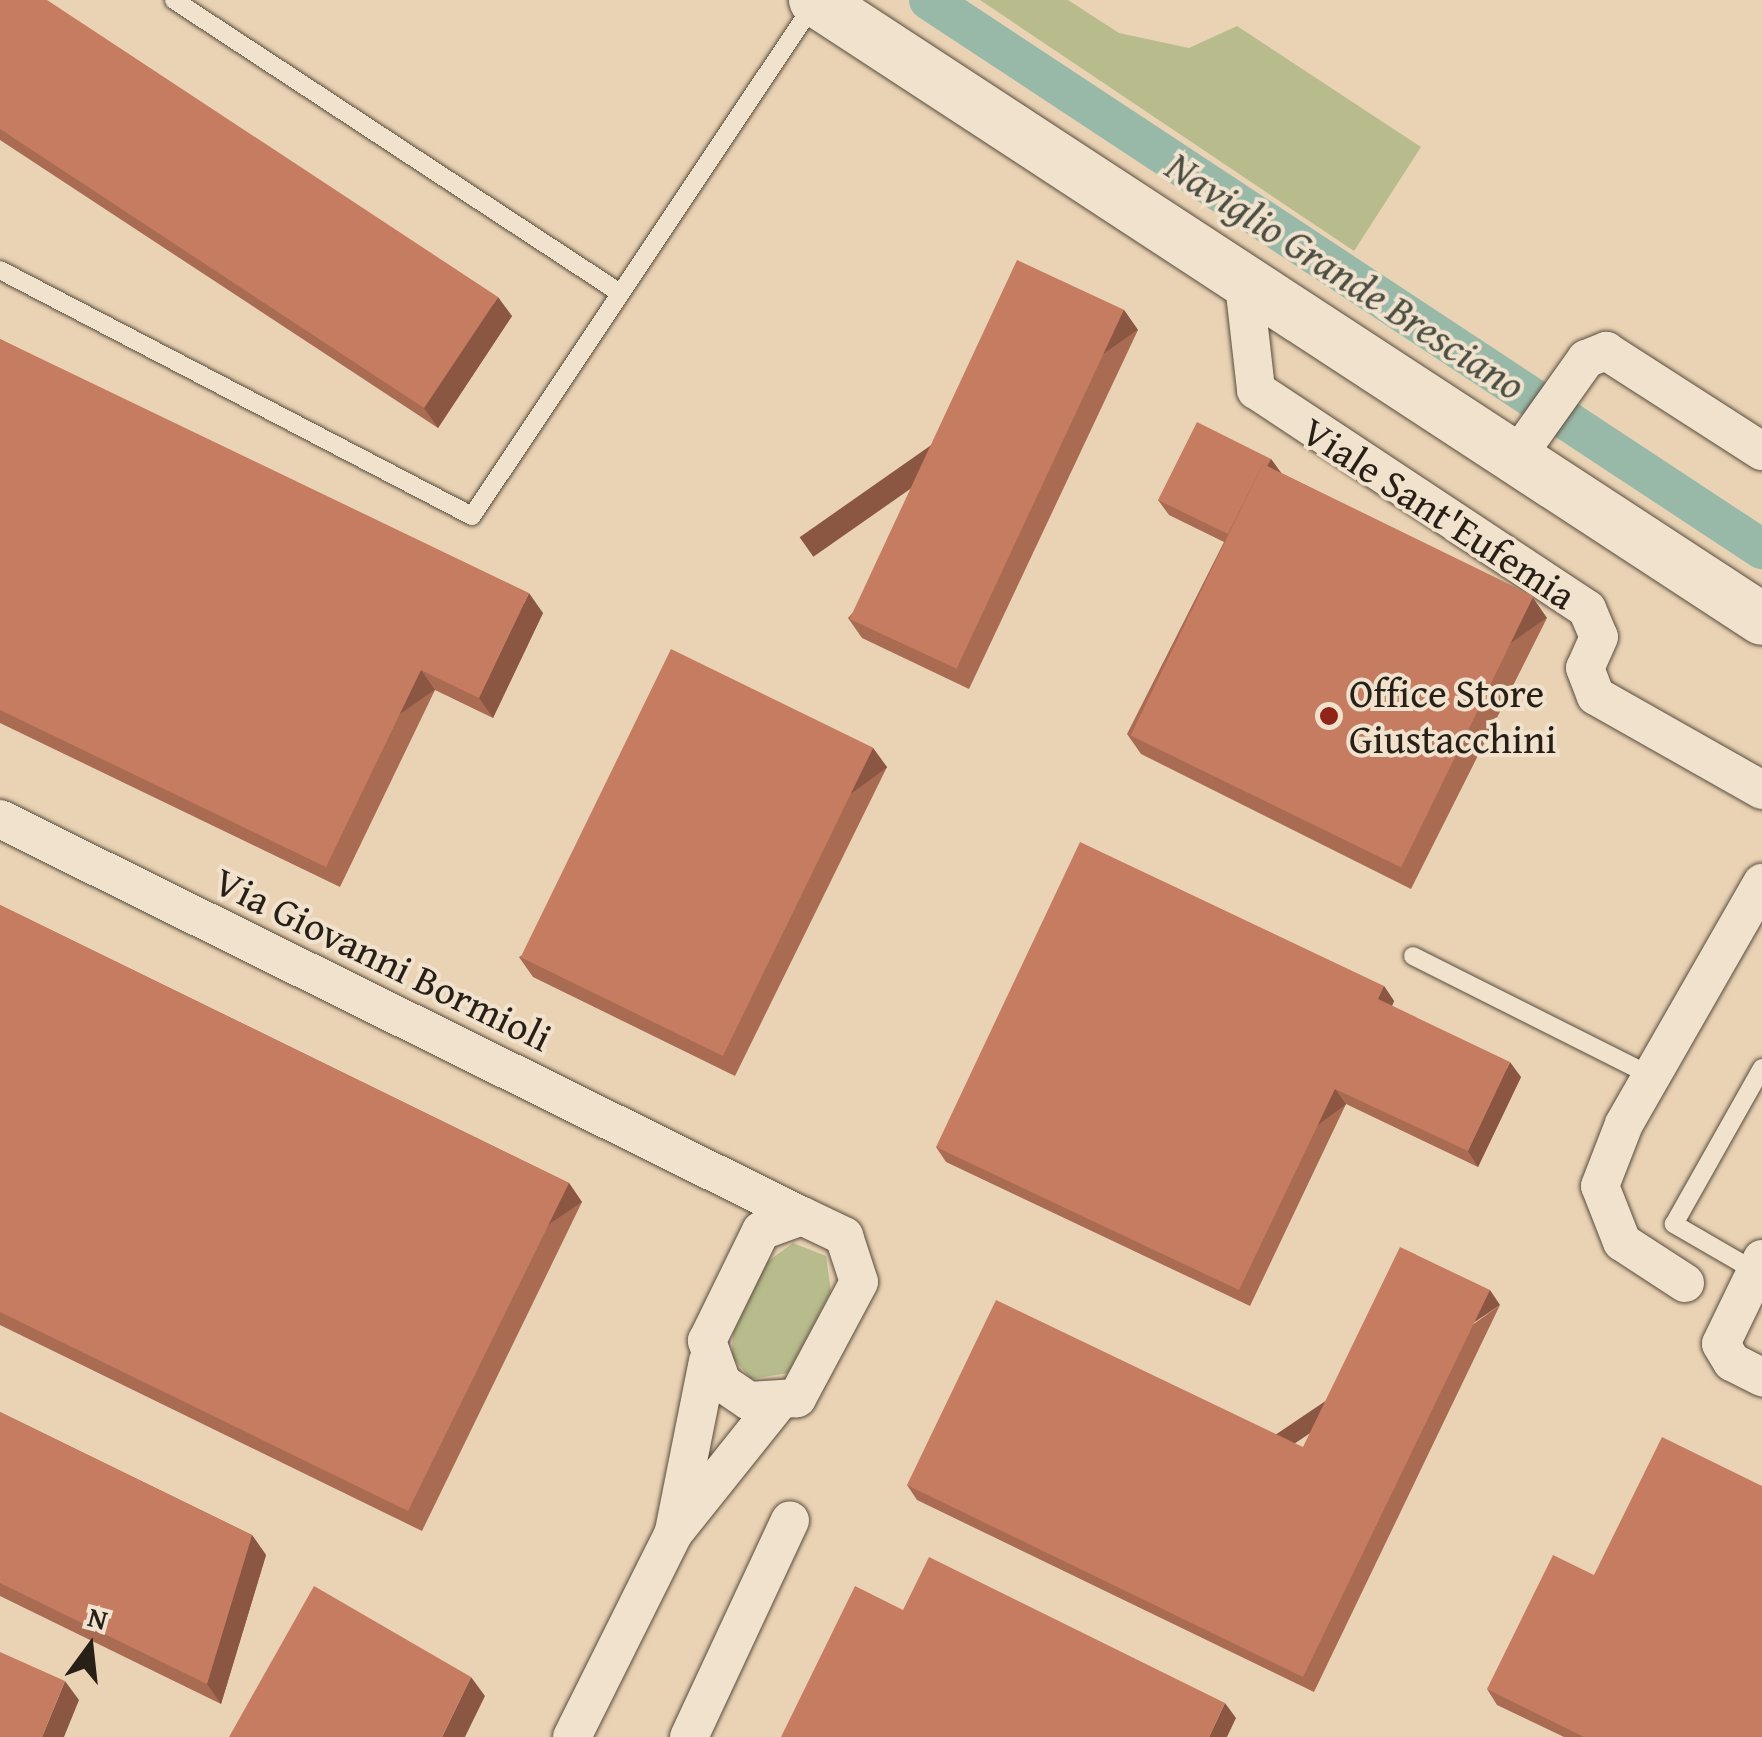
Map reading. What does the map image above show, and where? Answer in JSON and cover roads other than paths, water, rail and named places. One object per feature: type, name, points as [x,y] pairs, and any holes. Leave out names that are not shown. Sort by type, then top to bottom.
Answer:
[{"type":"main road","points":[[816,0],[1244,284],[1527,442],[1762,619]]},
{"type":"street","name":"Viale Sant'Eufemia","points":[[1244,284],[1256,390],[1587,609],[1598,637],[1586,668],[1596,696],[1758,779]]},
{"type":"street","points":[[1527,442],[1577,372],[1606,351],[1762,451]]},
{"type":"street","name":"Via Giovanni Bormioli","points":[[0,820],[844,1236],[859,1282],[810,1382],[776,1405],[674,1534],[572,1737]]},
{"type":"street","points":[[1684,1283],[1622,1242],[1600,1186],[1652,1076],[1753,922],[1762,883]]},
{"type":"street","name":"Via Giovanni Bormioli","points":[[674,1534],[708,1361],[707,1341],[761,1231],[726,1180]]},
{"type":"street","points":[[761,1231],[802,1216]]},
{"type":"street","points":[[1759,1265],[1722,1344],[1732,1362],[1762,1377]]},
{"type":"street","points":[[708,1361],[736,1392],[776,1405]]},
{"type":"street","points":[[688,1737],[790,1520]]},
{"type":"lane","points":[[174,0],[620,293]]},
{"type":"lane","points":[[0,270],[472,516],[816,0]]},
{"type":"lane","points":[[1413,956],[1652,1076]]},
{"type":"lane","points":[[1759,1265],[1674,1224],[1762,1068]]},
{"type":"waterway","name":"Naviglio Grande Bresciano","points":[[929,0],[1762,549]]},
{"type":"place","name":"Office Store Giustacchini","points":[[1329,716]]}]
